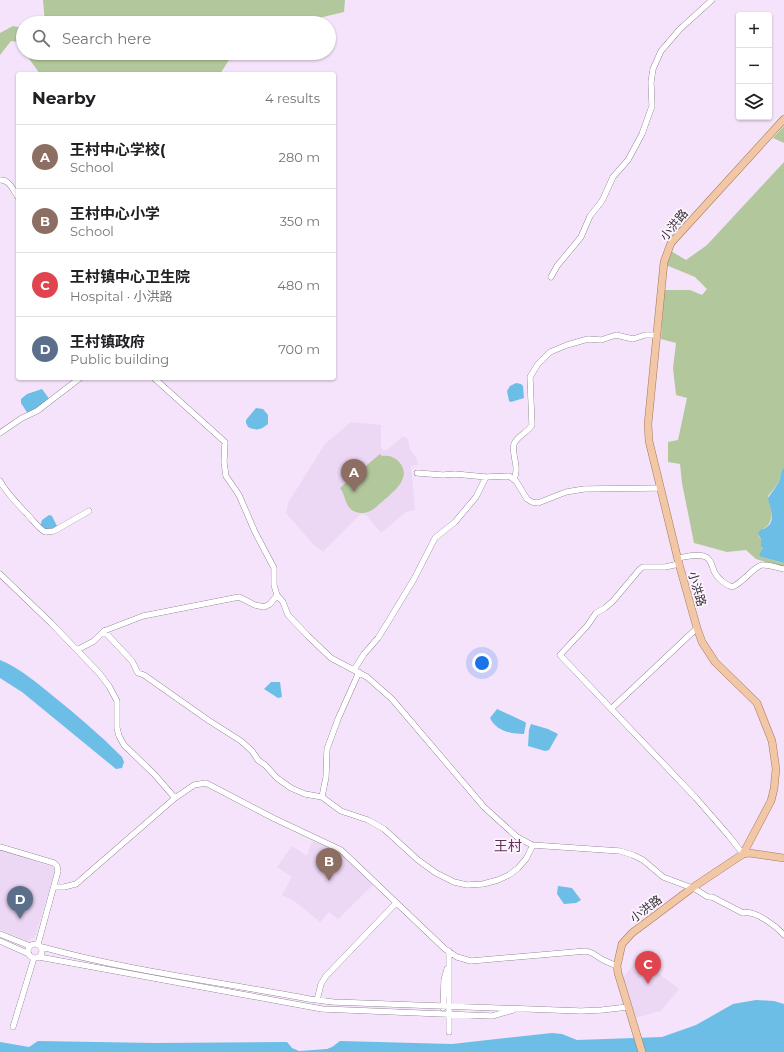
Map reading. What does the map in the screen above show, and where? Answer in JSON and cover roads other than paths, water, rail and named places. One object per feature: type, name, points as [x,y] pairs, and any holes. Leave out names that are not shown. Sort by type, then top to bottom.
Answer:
[{"type":"main road","name":"小洪路","points":[[642,1052],[618,974],[617,966],[622,944],[632,933],[692,888],[743,854],[771,801],[776,769],[772,741],[757,703],[715,662],[702,642],[678,561],[649,441],[648,424],[664,262],[671,243],[784,119]]},
{"type":"main road","points":[[743,854],[749,853],[784,858]]},
{"type":"street","points":[[550,277],[557,266],[581,237],[590,216],[602,201],[613,177],[628,160],[642,134],[652,106],[651,82],[653,69],[661,51],[680,29],[712,0]]},
{"type":"street","points":[[0,180],[3,179],[9,183],[16,194]]},
{"type":"street","points":[[514,479],[517,469],[514,445],[517,439],[532,425],[530,377],[544,357],[550,352],[567,345],[588,339],[602,340],[616,335],[631,339],[645,335],[657,335]]},
{"type":"street","points":[[0,433],[22,418],[37,411],[77,380]]},
{"type":"street","points":[[156,380],[225,442],[224,462],[226,476],[239,495],[255,532],[274,568],[274,586],[277,595],[283,602],[288,615],[328,655],[378,686],[392,699],[490,814],[517,838],[533,845],[620,851],[626,853],[643,860],[663,877],[692,888],[744,913],[749,912],[774,925],[784,935]]},
{"type":"street","points":[[418,473],[486,477],[509,476],[514,479],[527,499],[534,503],[538,503],[566,492],[584,489],[660,488]]},
{"type":"street","points":[[322,797],[326,777],[326,749],[364,654],[378,638],[388,622],[414,579],[436,538],[455,522],[476,497],[486,477]]},
{"type":"street","points":[[0,481],[9,495],[28,514],[35,524],[45,532],[54,531],[89,511]]},
{"type":"street","points":[[743,854],[712,816],[560,655],[587,626],[596,613],[613,601],[640,569],[665,567],[678,561],[697,556],[707,557],[711,562],[718,578],[730,586],[734,586],[740,583],[759,565],[784,569]]},
{"type":"street","points":[[0,574],[102,676],[115,694],[118,705],[117,728],[124,745],[176,798]]},
{"type":"street","points":[[77,650],[94,641],[104,631],[143,616],[239,597],[260,607],[267,607],[274,601],[277,595]]},
{"type":"street","points":[[611,709],[697,628]]},
{"type":"street","points":[[104,631],[132,662],[138,673],[144,675],[208,720],[241,741],[252,751],[258,760],[286,784],[303,793],[322,797],[341,811],[368,820],[384,829],[418,860],[436,873],[454,882],[467,885],[482,884],[498,880],[509,875],[518,868],[526,858],[533,845]]},
{"type":"street","points":[[54,887],[64,887],[76,884],[176,798],[194,785],[206,783],[273,818],[341,850],[445,950],[462,959],[471,961],[586,951],[617,966]]},
{"type":"street","points":[[0,847],[56,865],[58,871],[40,946],[43,952],[37,958],[13,1027]]},
{"type":"street","points":[[317,1000],[321,984],[326,976],[396,903]]},
{"type":"street","points":[[0,934],[30,946],[33,944],[65,954],[317,1000],[344,1003],[581,1011],[602,1010],[628,1006]]},
{"type":"street","points":[[0,941],[37,958],[322,1009],[492,1016],[521,1008]]},
{"type":"street","points":[[28,954],[28,949],[30,946]]},
{"type":"street","points":[[442,1014],[444,980],[450,952]]},
{"type":"street","points":[[449,1032],[450,952]]},
{"type":"water","points":[[516,383],[523,386],[524,398],[511,402],[509,401],[507,391],[510,386]]},
{"type":"water","points":[[42,389],[50,400],[28,414],[21,403],[21,399],[27,394]]},
{"type":"water","points":[[256,408],[263,409],[268,415],[268,424],[259,429],[248,427],[246,423],[246,420]]},
{"type":"water","points":[[784,468],[784,563],[761,557],[759,555],[763,548],[761,547],[761,539],[758,533],[760,530],[767,527],[772,520],[768,498],[779,482],[782,469]]},
{"type":"water","points":[[49,515],[52,516],[57,526],[53,529],[44,530],[40,526],[42,520]]},
{"type":"water","points":[[0,660],[28,676],[88,725],[122,757],[124,762],[122,768],[116,769],[22,692],[0,678]]},
{"type":"water","points":[[271,682],[280,682],[282,697],[278,698],[264,689]]},
{"type":"water","points":[[497,709],[525,722],[524,734],[504,731],[496,726],[490,718]]},
{"type":"water","points":[[531,724],[548,729],[558,734],[549,750],[545,751],[528,746]]},
{"type":"water","points":[[558,886],[572,888],[581,900],[576,903],[564,904],[557,894]]},
{"type":"water","points":[[756,1000],[774,1001],[784,1004],[784,1052],[0,1052],[0,1042],[29,1047],[38,1041],[154,1043],[287,1042],[292,1048],[299,1051],[327,1049],[340,1041],[452,1044],[552,1033],[562,1034],[577,1040],[662,1037],[696,1025],[733,1004]]},
{"type":"place","name":"王村中心学校(","points":[[354,492]]},
{"type":"place","name":"王村中心小学","points":[[329,881]]},
{"type":"place","name":"王村镇政府","points":[[20,919]]},
{"type":"place","name":"王村镇中心卫生院","points":[[648,984]]},
{"type":"district","name":"王村","points":[[508,846]]}]
